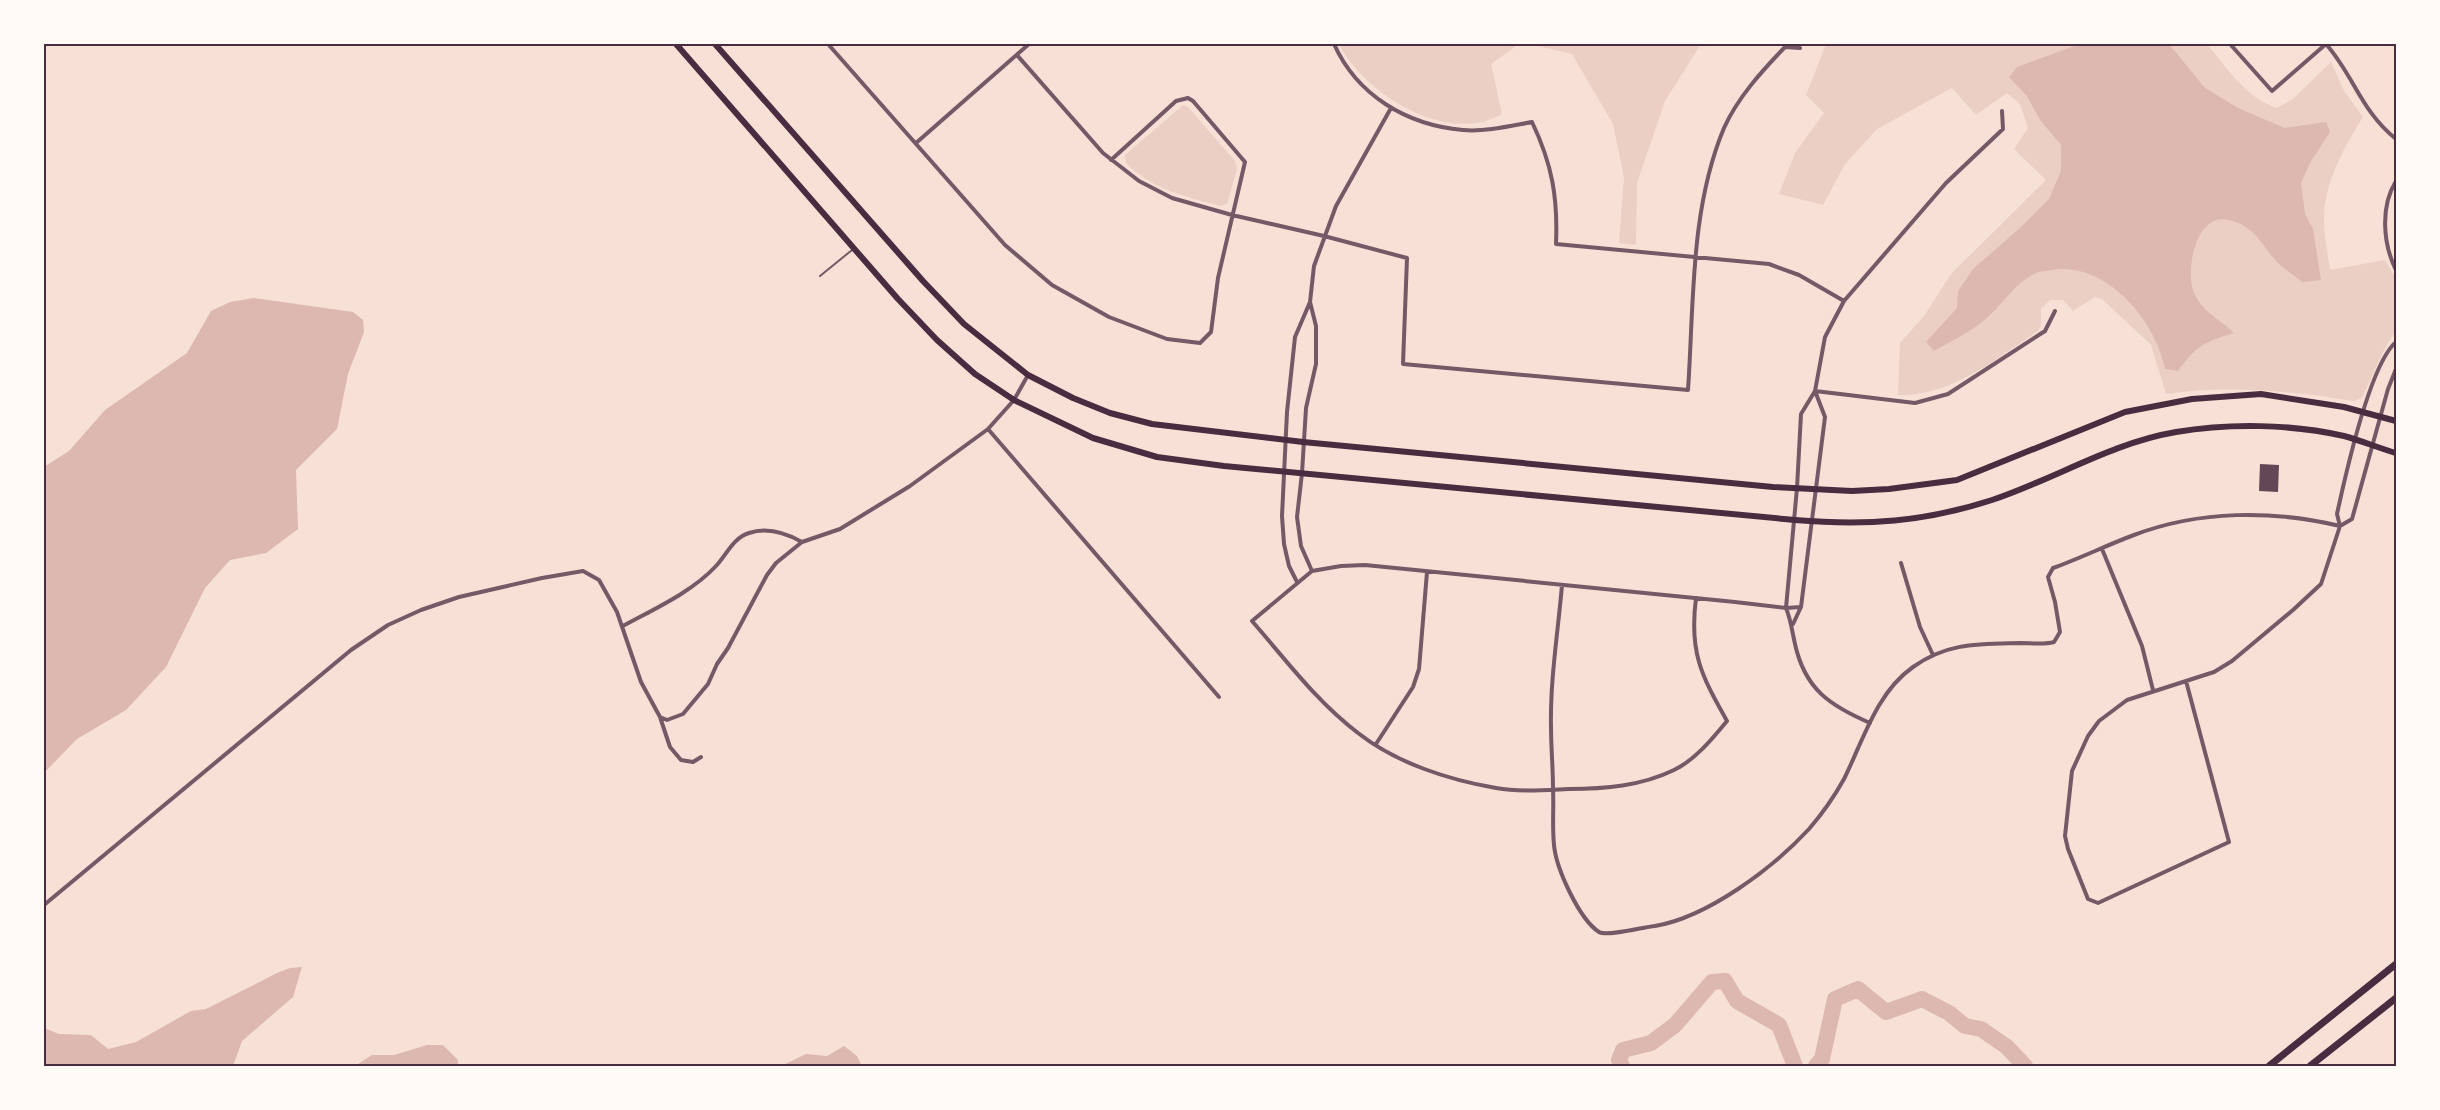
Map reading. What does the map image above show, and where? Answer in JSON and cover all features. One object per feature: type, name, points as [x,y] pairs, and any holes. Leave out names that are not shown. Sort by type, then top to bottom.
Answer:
[{"type":"main road","points":[[676,44],[854,249],[937,340],[975,374],[1014,400],[1093,438],[1157,457],[1302,473],[1811,521],[1871,524],[1929,517],[1993,500],[2121,446],[2176,432],[2231,426],[2291,429],[2344,436],[2397,453]]},
{"type":"main road","points":[[715,44],[964,324],[1028,375],[1073,398],[1110,413],[1152,424],[1303,442],[1797,488],[1889,489],[1957,480],[2125,412],[2192,399],[2260,394],[2364,412],[2397,421]]},
{"type":"main road","points":[[2269,1066],[2397,964]]},
{"type":"main road","points":[[2310,1066],[2397,998]]},
{"type":"street","points":[[828,44],[1005,245],[1052,285],[1109,316],[1167,339],[1200,344],[1211,332],[1218,278],[1245,162],[1188,98],[1176,101],[1111,160]]},
{"type":"street","points":[[916,143],[1029,44]]},
{"type":"street","points":[[1334,44],[1343,64],[1368,93],[1391,108],[1435,125],[1464,130],[1532,122],[1545,150],[1554,183],[1557,210],[1556,244],[1769,264],[1799,275],[1844,302]]},
{"type":"street","points":[[2230,44],[2272,91],[2326,44],[2337,57],[2369,112],[2397,140]]},
{"type":"street","points":[[1017,55],[1111,160],[1139,180],[1172,198],[1407,258],[1403,364],[1688,390],[1700,208],[1710,166],[1725,125],[1764,68],[1785,47],[1800,48]]},
{"type":"street","points":[[1297,582],[1289,566],[1284,544],[1282,516],[1295,337],[1310,302],[1314,266],[1336,206],[1391,108]]},
{"type":"street","points":[[1870,723],[1836,708],[1815,688],[1800,663],[1793,625],[1786,608],[1795,519],[1801,414],[1815,391],[1825,337],[1844,302],[1946,183],[2003,129],[2002,111]]},
{"type":"street","points":[[2397,181],[2393,187],[2384,221],[2389,256],[2397,270]]},
{"type":"street","points":[[1310,302],[1316,326],[1316,364],[1306,408],[1297,517],[1301,546],[1312,571]]},
{"type":"street","points":[[1815,391],[1915,403],[1948,394],[2045,331],[2055,311]]},
{"type":"street","points":[[2186,681],[2229,842],[2098,903],[2092,903],[2088,899],[2065,836],[2072,771],[2083,744],[2099,721],[2127,700],[2153,690],[2214,672],[2232,661],[2321,584],[2340,526],[2337,514],[2364,412],[2380,364],[2397,342]]},
{"type":"street","points":[[1562,585],[1551,725],[1554,846],[1564,879],[1576,903],[1600,933],[1660,925],[1701,910],[1741,888],[1807,830],[1826,807],[1843,779],[1889,690],[1911,668],[1933,655],[1960,646],[1980,643],[2050,643],[2058,638],[2059,623],[2048,576],[2049,571],[2134,535],[2178,522],[2220,515],[2275,514],[2340,526],[2352,519],[2397,369]]},
{"type":"street","points":[[660,717],[664,720],[676,718],[692,705],[708,684],[767,575],[776,563],[802,542],[840,528],[890,498],[988,429],[1014,400],[1028,375]]},
{"type":"street","points":[[1793,625],[1801,607],[1825,417],[1815,391]]},
{"type":"street","points":[[988,429],[1219,697]]},
{"type":"street","points":[[623,626],[676,596],[709,573],[737,540],[748,533],[775,531],[802,542]]},
{"type":"street","points":[[2102,549],[2142,646],[2153,690]]},
{"type":"street","points":[[1901,563],[1920,627],[1933,655]]},
{"type":"street","points":[[1696,598],[1693,619],[1697,662],[1727,721],[1710,742],[1676,769],[1656,777],[1606,789],[1497,788],[1452,778],[1404,760],[1359,735],[1328,708],[1252,621],[1312,571],[1365,565],[1696,598],[1786,608],[1801,607]]},
{"type":"street","points":[[44,905],[351,650],[388,625],[421,610],[459,597],[542,578],[583,572],[599,580],[623,626],[641,682],[653,708],[660,717],[670,747],[678,758],[693,762],[701,757]]},
{"type":"street","points":[[1376,744],[1413,687],[1419,669],[1426,572]]},
{"type":"lane","points":[[820,276],[854,249]]},
{"type":"shaded area","points":[[1339,44],[1519,44],[1491,64],[1502,114],[1481,122],[1457,124],[1433,119],[1410,110],[1387,97],[1367,81],[1351,63]]},
{"type":"shaded area","points":[[1528,44],[1701,44],[1665,101],[1637,183],[1636,245],[1619,243],[1624,178],[1613,124],[1572,54]]},
{"type":"shaded area","points":[[1826,44],[2207,44],[2247,90],[2277,108],[2293,99],[2331,62],[2344,91],[2363,117],[2342,153],[2327,192],[2324,226],[2330,270],[2385,260],[2396,279],[2396,330],[2362,398],[2354,401],[2307,394],[2236,390],[2166,394],[2151,345],[2103,300],[2095,297],[2073,311],[2063,300],[2050,300],[2041,309],[2041,326],[2038,331],[1989,364],[1936,390],[1898,395],[1900,343],[1924,316],[1951,274],[2046,180],[2014,149],[2028,128],[2020,104],[2007,93],[1976,115],[1952,88],[1877,129],[1845,164],[1823,205],[1779,194],[1795,153],[1824,113],[1806,95]]},
{"type":"shaded area","points":[[2080,44],[2169,44],[2205,88],[2240,109],[2285,128],[2326,122],[2330,132],[2310,163],[2301,183],[2305,214],[2313,229],[2321,280],[2302,282],[2280,265],[2259,239],[2239,223],[2217,220],[2208,225],[2200,234],[2195,246],[2191,273],[2192,285],[2198,301],[2234,333],[2215,339],[2196,350],[2178,371],[2165,369],[2151,332],[2140,314],[2125,298],[2109,285],[2091,275],[2072,270],[2052,270],[2034,274],[2015,288],[1994,312],[1969,331],[1934,351],[1926,342],[1957,308],[1958,291],[1973,269],[2049,199],[2061,171],[2061,145],[2040,120],[2027,96],[2009,77],[2017,67]]},
{"type":"shaded area","points":[[1183,105],[1188,107],[1235,161],[1237,169],[1227,204],[1220,206],[1170,191],[1136,172],[1126,163],[1125,155]]},
{"type":"shaded area","points":[[254,298],[353,312],[363,320],[364,332],[348,374],[337,429],[296,470],[298,529],[266,553],[230,560],[205,588],[166,667],[126,710],[77,739],[44,773],[44,467],[69,451],[105,410],[187,353],[211,311],[230,302]]},
{"type":"shaded area","points":[[302,967],[293,997],[242,1041],[233,1066],[44,1066],[44,1028],[59,1034],[91,1035],[108,1049],[136,1042],[191,1011],[206,1009],[277,973],[290,968]]},
{"type":"shaded area","points":[[427,1045],[443,1045],[458,1060],[458,1066],[355,1066],[372,1055],[394,1055]]},
{"type":"shaded area","points":[[844,1046],[857,1056],[862,1066],[781,1066],[806,1054],[827,1056]]},
{"type":"building","points":[[2260,464],[2279,465],[2278,492],[2259,491]]},
{"type":"waterway","points":[[1622,1066],[1619,1060],[1623,1050],[1651,1043],[1675,1025],[1712,982],[1725,981],[1737,1001],[1779,1025],[1795,1066]]},
{"type":"waterway","points":[[1816,1066],[1822,1059],[1835,999],[1858,989],[1886,1012],[1922,999],[1949,1013],[1965,1026],[1981,1029],[2007,1047],[2025,1066]]}]
